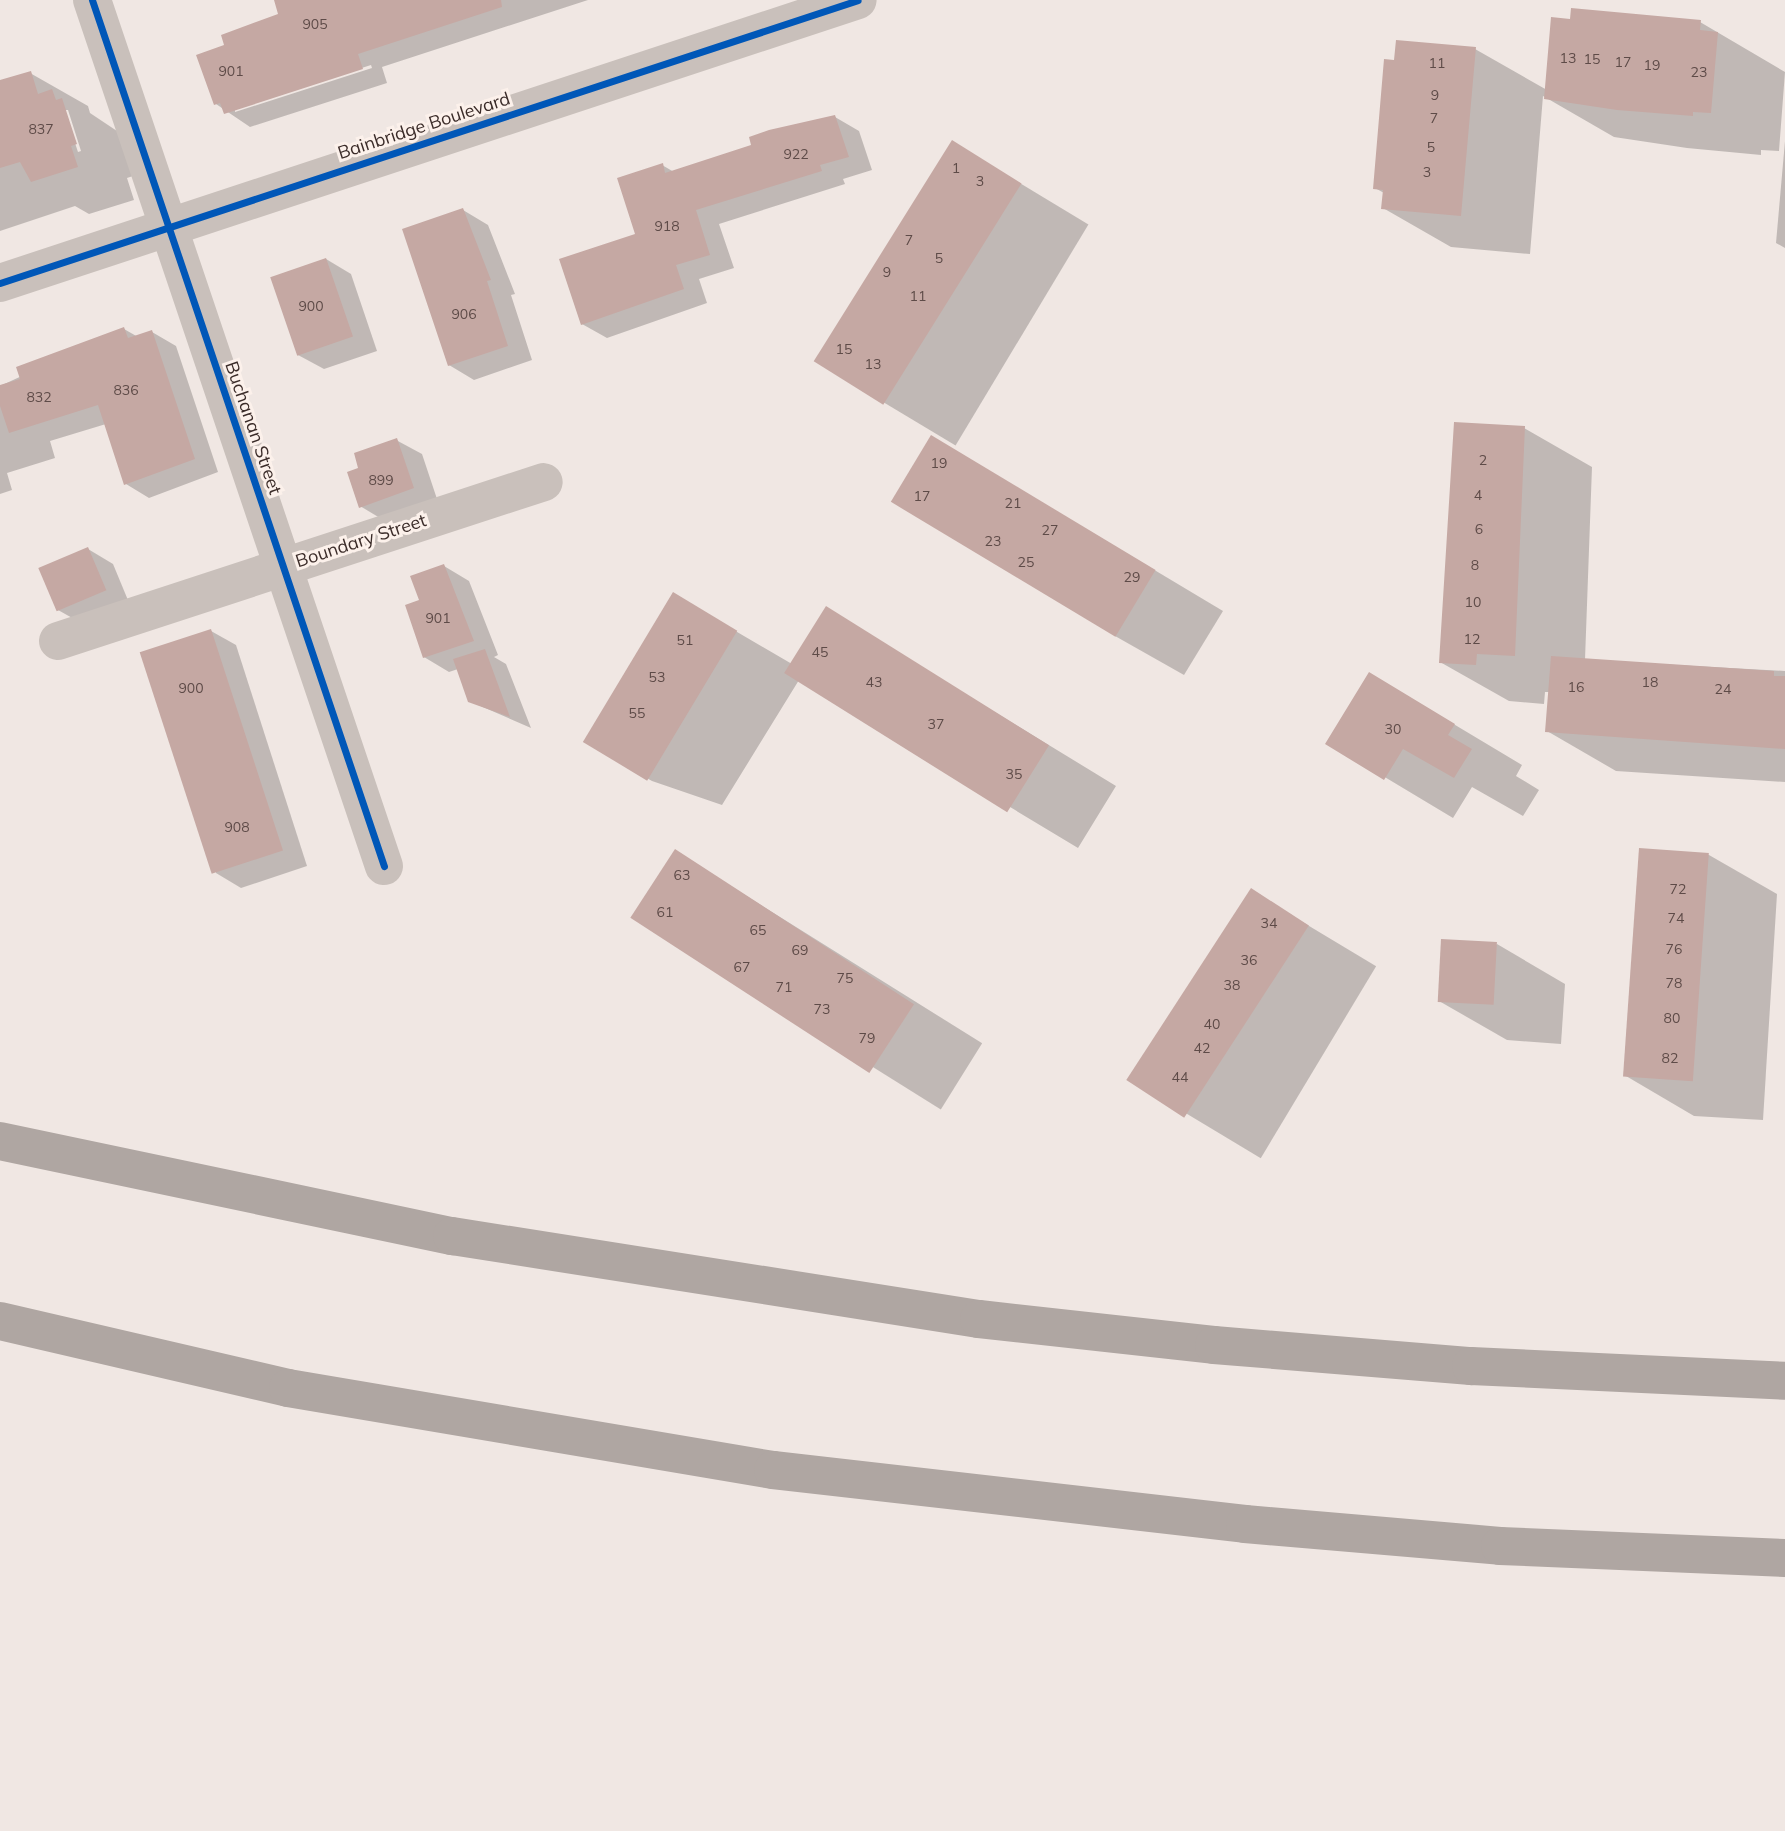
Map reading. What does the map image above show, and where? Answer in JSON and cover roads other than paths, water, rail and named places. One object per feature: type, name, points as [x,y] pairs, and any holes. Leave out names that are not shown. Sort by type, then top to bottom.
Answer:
[{"type":"highway","points":[[0,1141],[452,1236],[979,1319],[1214,1345],[1471,1366],[1785,1381]]},
{"type":"highway","points":[[0,1321],[288,1388],[774,1470],[1245,1524],[1500,1546],[1785,1558]]},
{"type":"street","name":"Buchanan Street","points":[[92,0],[384,866]]},
{"type":"street","name":"Bainbridge Boulevard","points":[[0,283],[858,0]]},
{"type":"street","name":"Boundary Street","points":[[58,641],[544,482]]}]
